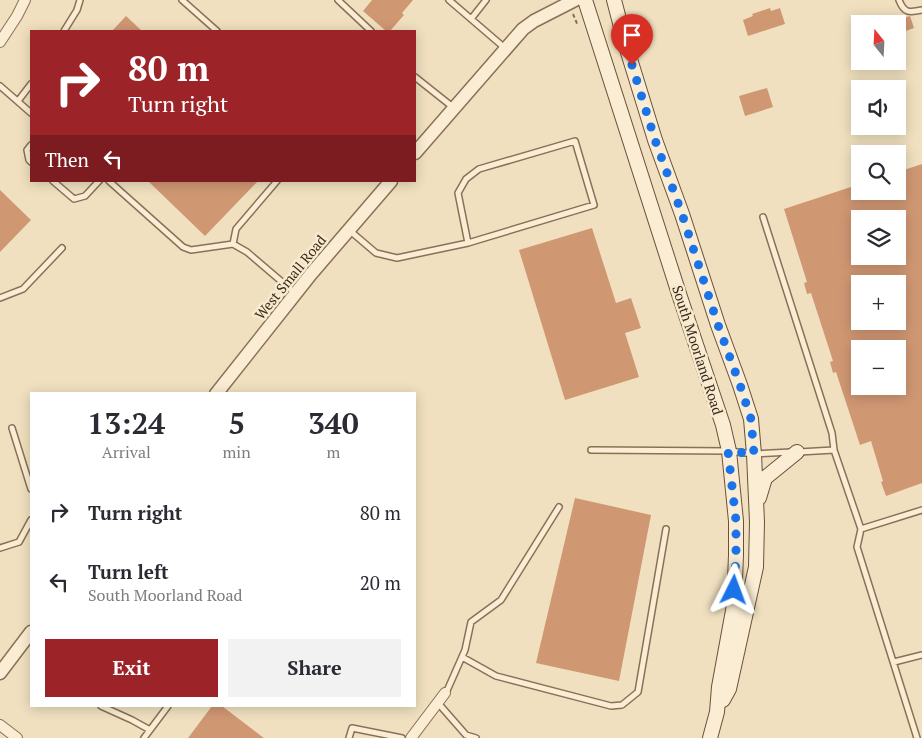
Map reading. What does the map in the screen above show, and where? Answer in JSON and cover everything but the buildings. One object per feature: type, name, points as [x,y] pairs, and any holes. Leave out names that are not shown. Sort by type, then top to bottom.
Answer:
[{"type":"main road","name":"South Moorland Road","points":[[585,0],[723,425],[728,451],[736,521],[734,605],[717,712],[710,738]]},
{"type":"main road","name":"South Moorland Road","points":[[614,0],[655,140],[751,419],[756,508],[756,567],[729,689],[717,712]]},
{"type":"main road","points":[[756,508],[765,478],[797,452]]},
{"type":"street","points":[[0,42],[25,0]]},
{"type":"street","points":[[416,152],[523,29],[534,21],[575,0]]},
{"type":"street","name":"West Small Road","points":[[218,392],[389,182]]},
{"type":"street","points":[[0,673],[30,633]]},
{"type":"street","points":[[412,738],[445,694]]},
{"type":"street","points":[[0,725],[17,738]]},
{"type":"lane","points":[[65,30],[80,0]]},
{"type":"lane","points":[[182,0],[216,30]]},
{"type":"lane","points":[[338,0],[370,30]]},
{"type":"lane","points":[[449,0],[506,48]]},
{"type":"lane","points":[[471,19],[486,0]]},
{"type":"lane","points":[[899,0],[902,8],[906,11],[922,10]]},
{"type":"lane","points":[[416,78],[454,109]]},
{"type":"lane","points":[[18,101],[30,85]]},
{"type":"lane","points":[[0,86],[30,112]]},
{"type":"lane","points":[[349,230],[376,253],[397,258],[468,243],[594,205],[575,141],[479,168],[466,179],[458,193],[468,243]]},
{"type":"lane","points":[[30,146],[27,150],[30,161]]},
{"type":"lane","points":[[54,182],[74,199],[86,196],[98,182]]},
{"type":"lane","points":[[109,182],[183,247],[192,250],[233,244],[247,252],[296,294]]},
{"type":"lane","points":[[233,244],[236,229],[276,182]]},
{"type":"lane","points":[[763,217],[832,433],[834,450],[861,529],[857,547],[917,738]]},
{"type":"lane","points":[[0,298],[23,289],[62,248]]},
{"type":"lane","points":[[12,428],[30,486]]},
{"type":"lane","points":[[591,450],[728,451],[754,454],[834,450]]},
{"type":"lane","points":[[445,694],[462,657],[471,622],[501,600],[559,507]]},
{"type":"lane","points":[[861,529],[922,510]]},
{"type":"lane","points":[[0,548],[19,542],[30,522]]},
{"type":"lane","points":[[462,657],[496,676],[611,706],[622,705],[638,692],[666,529]]},
{"type":"lane","points":[[894,662],[922,655]]},
{"type":"lane","points":[[438,703],[466,735],[476,738]]},
{"type":"lane","points":[[104,707],[150,730]]},
{"type":"lane","points":[[144,738],[167,707]]},
{"type":"lane","points":[[349,738],[352,728],[402,738]]},
{"type":"route","points":[[632,65],[655,140],[751,419],[754,454],[728,451],[736,521],[734,590]]}]
